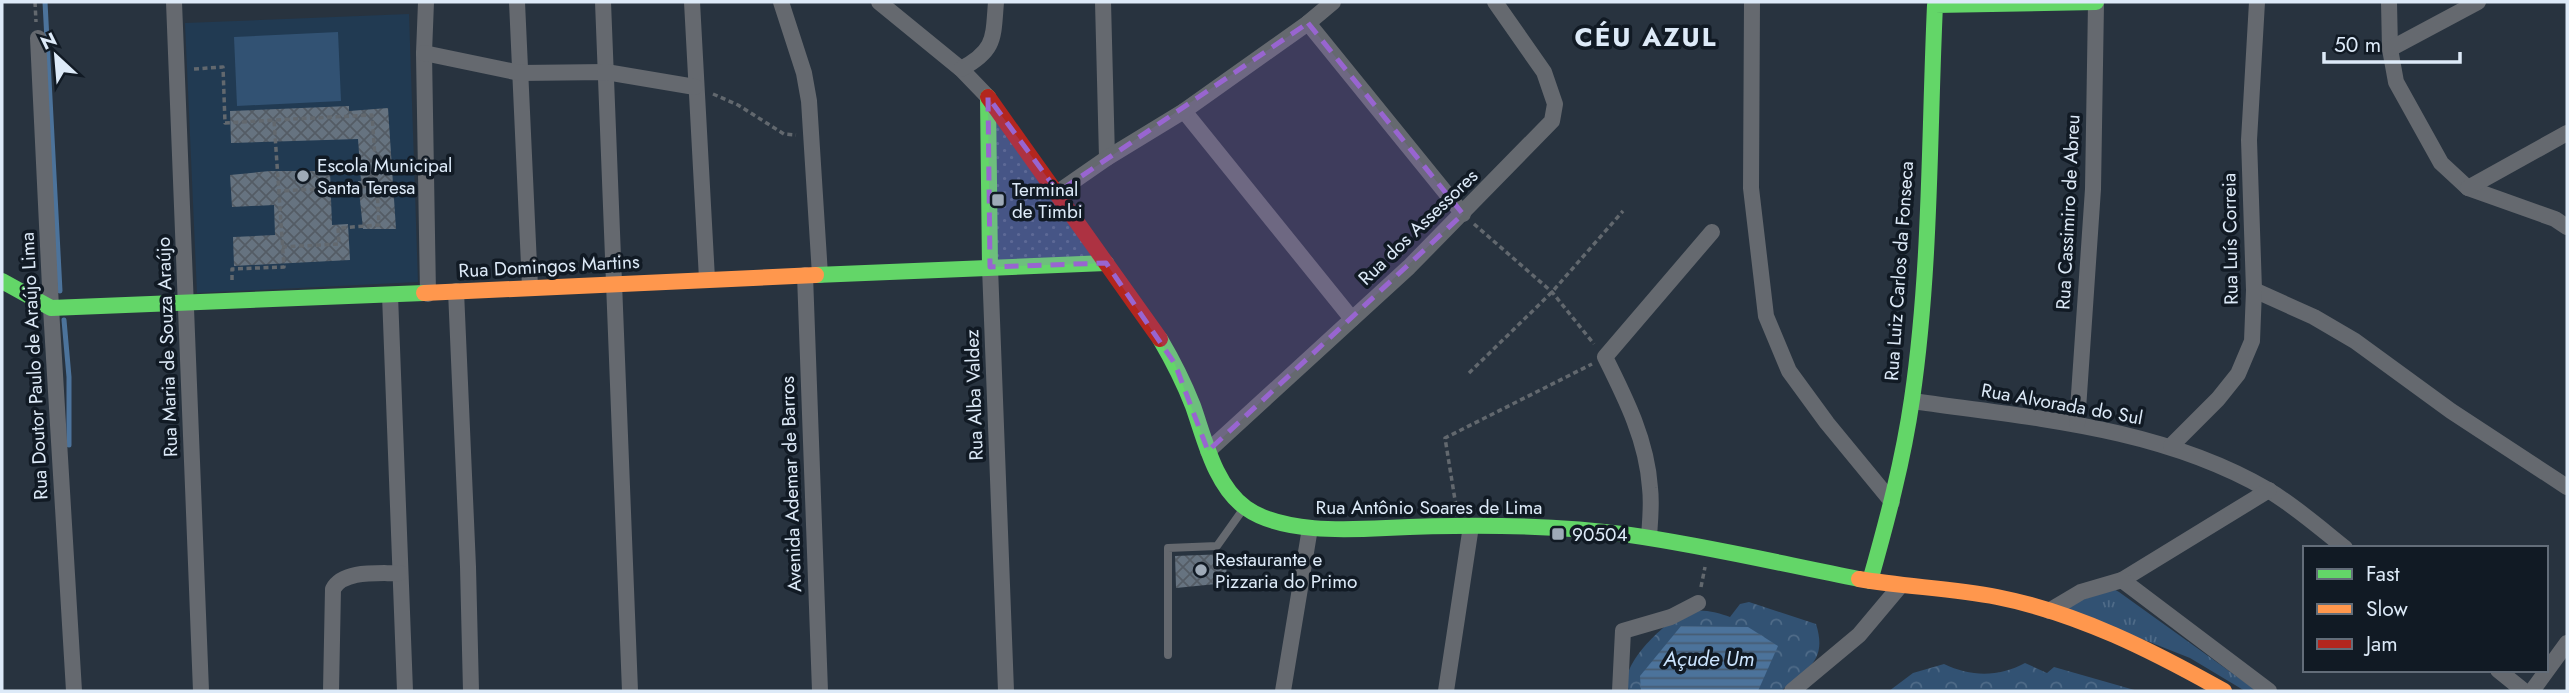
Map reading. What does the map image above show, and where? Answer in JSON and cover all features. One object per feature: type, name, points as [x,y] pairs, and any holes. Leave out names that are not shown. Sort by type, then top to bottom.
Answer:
[{"type":"street","name":"Rua Maria de Souza Araújo","points":[[174,2],[201,691]]},
{"type":"street","points":[[426,2],[424,53],[428,294]]},
{"type":"street","points":[[517,2],[530,287]]},
{"type":"street","points":[[603,2],[630,691]]},
{"type":"street","points":[[692,2],[707,279]]},
{"type":"street","name":"Avenida Ademar de Barros","points":[[781,2],[804,73],[812,136],[820,691]]},
{"type":"street","points":[[878,2],[961,69],[988,97],[1058,192],[1175,364],[1190,397],[1208,451],[1229,489],[1244,508]]},
{"type":"street","points":[[961,69],[980,59],[989,47],[996,2]]},
{"type":"street","points":[[1103,2],[1107,158]]},
{"type":"street","points":[[1058,192],[1107,158],[1184,111],[1308,23],[1333,2]]},
{"type":"street","name":"Rua dos Assessores","points":[[1208,451],[1463,214],[1552,121],[1556,104],[1544,72],[1496,2]]},
{"type":"street","points":[[1752,2],[1751,188],[1766,316],[1789,371],[1827,423],[1892,502]]},
{"type":"street","points":[[1935,3],[2096,2]]},
{"type":"street","name":"Rua Cassimiro de Abreu","points":[[2077,424],[2093,189],[2096,2]]},
{"type":"street","name":"Rua Luís Correia","points":[[2171,446],[2218,399],[2238,374],[2252,341],[2254,290],[2249,140],[2257,2]]},
{"type":"street","points":[[2389,2],[2390,49],[2396,82],[2441,163],[2468,188],[2555,219],[2567,228]]},
{"type":"street","points":[[2390,49],[2478,2]]},
{"type":"street","name":"Rua Luiz Carlos da Fonseca","points":[[1870,581],[1892,502],[1912,401],[1922,314],[1935,3]]},
{"type":"street","points":[[1308,23],[1463,214]]},
{"type":"street","name":"Rua Doutor Paulo de Araújo Lima","points":[[38,38],[74,691]]},
{"type":"street","points":[[424,53],[520,73],[606,72],[695,87]]},
{"type":"street","name":"Rua Alba Valdez","points":[[988,97],[990,267],[1006,691]]},
{"type":"street","points":[[1184,111],[1352,319]]},
{"type":"street","points":[[2468,188],[2567,134]]},
{"type":"street","points":[[1649,537],[1651,490],[1642,443],[1624,395],[1605,357],[1712,232]]},
{"type":"street","name":"Rua Domingos Martins","points":[[51,308],[428,294],[530,287],[1106,262]]},
{"type":"street","points":[[2,281],[51,308]]},
{"type":"street","points":[[2254,290],[2314,317],[2355,341],[2451,411],[2567,487]]},
{"type":"street","points":[[456,291],[471,691]]},
{"type":"street","points":[[390,295],[405,691]]},
{"type":"street","name":"Rua Alvorada do Sul","points":[[1912,401],[2077,424],[2171,446],[2269,490],[2341,546]]},
{"type":"street","points":[[2049,611],[2081,592],[2122,580],[2269,490]]},
{"type":"street","name":"Rua Antônio Soares de Lima","points":[[1244,508],[1267,519],[1310,528],[1466,526],[1591,531],[1649,537],[1870,581],[2017,601],[2119,639],[2169,661],[2224,691]]},
{"type":"street","points":[[1446,691],[1466,526]]},
{"type":"street","points":[[1283,691],[1310,528]]},
{"type":"street","points":[[331,691],[333,589],[337,583],[350,576],[400,572]]},
{"type":"street","points":[[2122,580],[2269,691]]},
{"type":"street","points":[[1792,691],[1859,635],[1901,585]]},
{"type":"street","points":[[1620,691],[1623,631],[1671,617],[1698,603]]},
{"type":"street","points":[[2548,669],[2567,643]]},
{"type":"street","points":[[2500,672],[2524,691]]},
{"type":"street","points":[[2532,691],[2546,672]]},
{"type":"lane","points":[[1168,655],[1168,548],[1217,546],[1244,508]]},
{"type":"path","points":[[178,70],[223,67],[225,123],[372,114],[379,225],[338,228],[339,244],[282,247]]},
{"type":"path","points":[[695,87],[738,105],[784,134],[812,136]]},
{"type":"path","points":[[233,300],[232,269],[284,267],[274,120]]},
{"type":"path","points":[[278,191],[377,186]]},
{"type":"path","points":[[1469,373],[1552,292],[1623,211]]},
{"type":"path","points":[[1463,214],[1552,292],[1605,357],[1445,438],[1466,526]]},
{"type":"path","points":[[1698,603],[1708,547]]},
{"type":"highlighted area","points":[[1308,23],[1463,214],[1208,451],[1175,364],[1106,263],[990,267],[988,97],[1058,192]]},
{"type":"shaded area","name":"Escola Municipal Santa Teresa","points":[[409,14],[418,282],[197,293],[185,23]]},
{"type":"green space","points":[[338,32],[341,101],[237,106],[234,37]]},
{"type":"green space","points":[[988,97],[1106,263],[990,267]]},
{"type":"green space","points":[[2114,589],[2257,691],[2245,691],[2190,658],[2061,607]]},
{"type":"green space","points":[[1749,602],[1816,624],[1819,637],[1817,656],[1806,670],[1781,691],[1629,691],[1627,680],[1634,661],[1652,639],[1673,620],[1692,611],[1712,612],[1730,617],[1740,604]]},
{"type":"green space","points":[[2025,663],[2047,673],[2054,667],[2138,691],[1889,691],[1913,673],[1944,664],[1985,674],[2005,671]]},
{"type":"water","name":"Açude Um","points":[[1681,626],[1748,627],[1778,646],[1758,691],[1641,691],[1640,676]]},
{"type":"building","points":[[349,106],[349,111],[388,108],[396,229],[363,229],[358,181],[361,181],[358,139],[231,143],[230,111]]},
{"type":"building","points":[[270,171],[330,171],[332,225],[348,224],[350,260],[234,266],[233,237],[275,235],[274,205],[232,207],[230,175]]},
{"type":"building","name":"Restaurante e Pizzaria do Primo","points":[[1227,554],[1226,583],[1176,588],[1175,556]]},
{"type":"waterway","points":[[45,2],[60,291]]},
{"type":"waterway","points":[[64,320],[69,377],[69,445]]},
{"type":"traffic: fast","points":[[1870,581],[1904,445],[1918,350],[1926,252],[1935,5],[2096,2]]},
{"type":"traffic: fast","points":[[988,97],[990,267]]},
{"type":"traffic: fast","points":[[816,275],[1106,263]]},
{"type":"traffic: fast","points":[[2,281],[51,308],[424,293]]},
{"type":"traffic: fast","points":[[1160,339],[1186,389],[1212,462],[1226,488],[1246,508],[1277,522],[1333,529],[1477,526],[1600,531],[1688,544],[1859,579]]},
{"type":"traffic: slow","points":[[424,293],[816,275]]},
{"type":"traffic: slow","points":[[1859,579],[1980,594],[2057,613],[2142,648],[2224,691]]},
{"type":"traffic: jam","points":[[988,97],[1160,339]]},
{"type":"place","name":"Escola Municipal Santa Teresa","points":[[303,176]]},
{"type":"place","name":"Terminal de Timbi","points":[[998,200]]},
{"type":"place","name":"90504","points":[[1558,534]]},
{"type":"place","name":"Restaurante e Pizzaria do Primo","points":[[1201,570]]},
{"type":"district","name":"CÉU AZUL","points":[[1646,37]]}]
